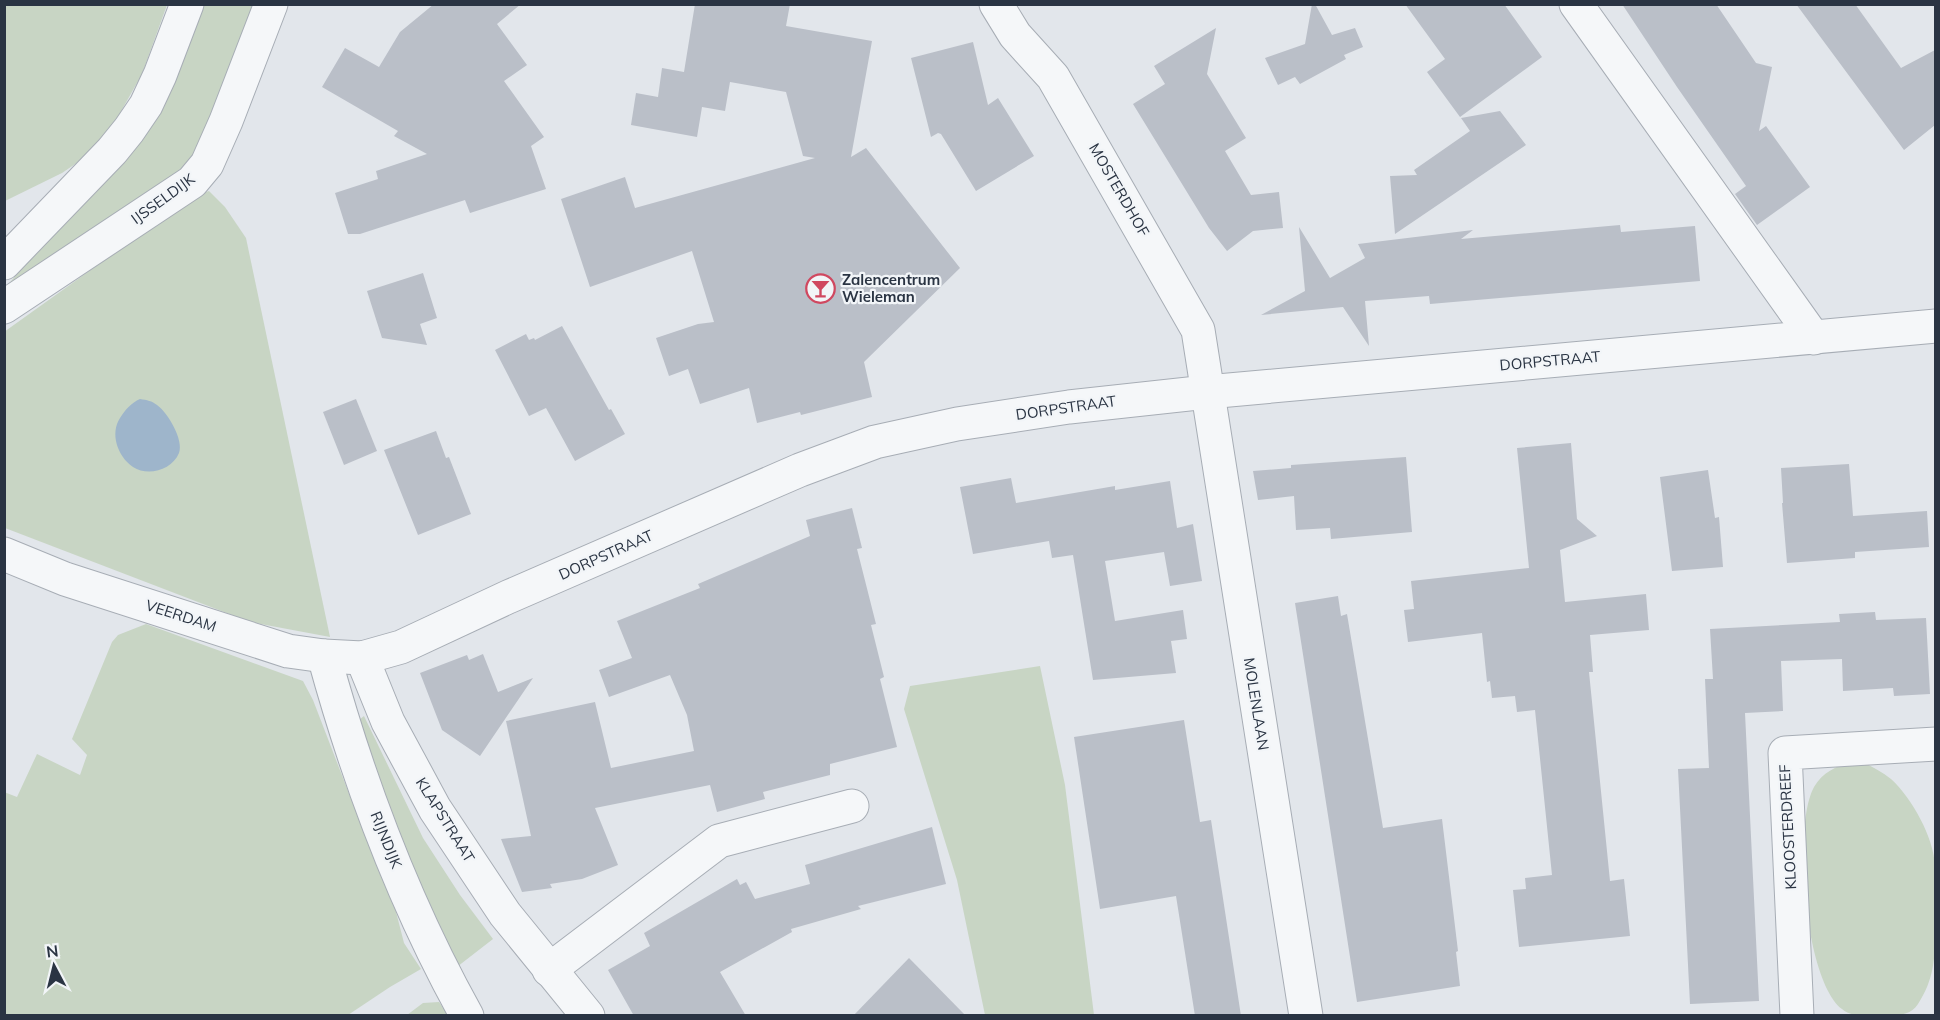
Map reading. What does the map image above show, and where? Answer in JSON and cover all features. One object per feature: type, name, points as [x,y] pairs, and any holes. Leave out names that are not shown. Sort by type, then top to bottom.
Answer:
[{"type":"street","points":[[4,263],[112,151],[129,130],[146,105],[160,75],[187,4]]},
{"type":"street","name":"IJSSELDIJK","points":[[4,307],[192,182],[207,164],[212,153],[271,4]]},
{"type":"street","name":"MOSTERDHOF","points":[[996,4],[1015,35],[1053,76],[1198,330],[1207,392]]},
{"type":"street","points":[[1576,4],[1814,338]]},
{"type":"street","name":"DORPSTRAAT","points":[[362,658],[401,646],[800,470],[875,442],[957,424],[1069,407],[1207,392],[1935,327]]},
{"type":"street","name":"MOLENLAAN","points":[[1207,392],[1306,1016]]},
{"type":"street","name":"VEERDAM","points":[[4,554],[65,579],[288,651],[362,658]]},
{"type":"street","name":"RIJNDIJK","points":[[324,656],[360,774],[386,842],[416,914],[467,1016]]},
{"type":"street","name":"KLAPSTRAAT","points":[[362,658],[388,722],[435,809],[505,914],[588,1016]]},
{"type":"street","name":"KLOOSTERDREEF","points":[[1797,1016],[1785,753],[1935,744]]},
{"type":"street","points":[[549,970],[719,841],[852,806]]},
{"type":"green space","points":[[5,5],[167,5],[142,74],[115,122],[90,154],[62,173],[5,201]]},
{"type":"green space","points":[[202,5],[261,5],[214,128],[183,172],[5,288],[66,218]]},
{"type":"green space","points":[[209,191],[225,207],[246,238],[330,637],[250,622],[5,528],[4,332],[194,196]]},
{"type":"green space","points":[[146,624],[303,681],[313,700],[394,904],[404,943],[421,969],[348,1015],[5,1015],[4,792],[17,797],[37,754],[80,775],[87,755],[72,739],[112,642],[118,635]]},
{"type":"green space","points":[[1040,666],[1065,785],[1094,1015],[985,1015],[957,880],[904,709],[910,686]]},
{"type":"green space","points":[[364,716],[423,838],[460,895],[493,939],[453,970],[424,915],[359,720]]},
{"type":"green space","points":[[1859,760],[1891,779],[1907,797],[1921,819],[1934,855],[1936,879],[1934,962],[1929,983],[1918,1004],[1904,1014],[1863,1016],[1842,1009],[1829,993],[1819,968],[1811,937],[1803,867],[1807,807],[1814,787],[1823,776],[1839,766]]},
{"type":"green space","points":[[439,1002],[448,1015],[407,1015],[423,1003]]},
{"type":"water","points":[[140,399],[151,402],[161,409],[174,427],[179,441],[180,448],[176,459],[159,470],[146,471],[133,467],[123,457],[117,444],[116,430],[120,418],[134,402]]},
{"type":"building","points":[[434,4],[521,4],[497,24],[527,65],[504,81],[544,137],[531,146],[546,189],[470,213],[465,200],[360,234],[348,234],[335,193],[378,179],[376,171],[427,154],[394,136],[398,131],[322,87],[345,48],[379,67],[400,32]]},
{"type":"building","points":[[695,4],[790,4],[786,26],[872,41],[851,157],[866,148],[960,268],[864,362],[872,397],[801,415],[800,412],[757,423],[749,388],[700,404],[688,369],[669,376],[656,338],[698,324],[714,322],[692,251],[590,287],[561,199],[625,177],[635,208],[815,158],[803,156],[786,92],[730,82],[725,111],[702,107],[697,137],[631,125],[636,93],[658,97],[662,68],[684,72]]},
{"type":"building","points":[[1312,4],[1315,4],[1332,35],[1355,28],[1363,47],[1344,55],[1346,59],[1300,84],[1295,77],[1278,85],[1265,58],[1305,44]]},
{"type":"building","points":[[1405,4],[1504,4],[1542,57],[1460,117],[1427,72],[1445,59]]},
{"type":"building","points":[[1622,4],[1716,4],[1756,63],[1772,67],[1759,131],[1766,126],[1810,187],[1757,225],[1735,194],[1746,186]]},
{"type":"building","points":[[1796,4],[1855,4],[1901,68],[1935,50],[1935,125],[1904,150]]},
{"type":"building","points":[[1216,28],[1207,74],[1246,138],[1225,151],[1251,195],[1279,192],[1283,228],[1253,231],[1227,251],[1209,228],[1133,104],[1165,84],[1154,66]]},
{"type":"building","points":[[973,42],[988,105],[998,98],[1034,156],[976,191],[941,134],[938,133],[931,137],[911,58]]},
{"type":"building","points":[[1500,111],[1526,145],[1395,234],[1390,176],[1417,175],[1414,170],[1470,131],[1461,118]]},
{"type":"building","points":[[1620,225],[1621,232],[1695,226],[1700,281],[1430,304],[1429,296],[1365,301],[1369,346],[1343,307],[1261,315],[1305,291],[1299,227],[1330,278],[1365,258],[1358,244],[1473,230],[1461,239]]},
{"type":"building","points":[[423,273],[437,318],[420,324],[427,345],[382,338],[367,291]]},
{"type":"building","points":[[562,326],[625,434],[575,461],[546,408],[529,416],[495,350],[526,334],[529,340],[534,338],[535,340]]},
{"type":"building","points":[[356,399],[377,451],[344,465],[323,412]]},
{"type":"building","points":[[436,431],[446,458],[449,457],[471,514],[418,535],[384,450]]},
{"type":"building","points":[[1571,443],[1577,519],[1597,536],[1560,550],[1565,602],[1646,594],[1649,630],[1590,635],[1593,672],[1589,672],[1610,881],[1624,879],[1630,936],[1519,947],[1513,890],[1526,889],[1525,878],[1552,875],[1535,710],[1517,712],[1515,696],[1492,698],[1490,681],[1487,682],[1482,633],[1408,642],[1404,610],[1414,609],[1411,581],[1529,568],[1517,448]]},
{"type":"building","points":[[1406,457],[1412,532],[1331,539],[1330,528],[1296,530],[1294,496],[1258,500],[1253,471],[1291,468],[1291,465]]},
{"type":"building","points":[[1849,464],[1853,516],[1927,511],[1929,547],[1855,552],[1855,558],[1787,563],[1781,468]]},
{"type":"building","points":[[1708,470],[1715,518],[1719,517],[1723,567],[1672,571],[1660,477]]},
{"type":"building","points":[[1011,478],[1016,503],[1115,486],[1115,490],[1170,481],[1177,528],[1193,524],[1202,581],[1170,586],[1164,552],[1105,561],[1115,621],[1183,610],[1187,639],[1171,641],[1176,673],[1093,680],[1073,555],[1052,558],[1049,541],[973,554],[960,487]]},
{"type":"building","points":[[852,508],[862,548],[857,549],[876,624],[871,625],[884,677],[880,679],[897,747],[830,764],[830,775],[763,792],[765,799],[717,812],[710,785],[595,808],[618,865],[582,879],[550,884],[552,888],[522,892],[501,839],[531,836],[506,721],[595,702],[611,768],[694,751],[687,715],[670,675],[609,697],[599,670],[632,658],[617,621],[700,588],[698,584],[810,536],[806,520]]},
{"type":"building","points":[[1338,596],[1341,616],[1347,614],[1383,828],[1442,819],[1460,986],[1357,1002],[1295,603]]},
{"type":"building","points":[[1875,612],[1876,620],[1926,618],[1930,694],[1894,696],[1893,688],[1843,691],[1842,659],[1781,661],[1783,711],[1745,713],[1759,1001],[1690,1004],[1678,769],[1709,768],[1705,679],[1713,679],[1710,629],[1840,622],[1839,614]]},
{"type":"building","points":[[483,654],[498,692],[533,678],[480,756],[442,730],[420,673],[467,655],[469,660]]},
{"type":"building","points":[[1184,720],[1200,822],[1211,820],[1241,1016],[1195,1016],[1176,896],[1100,909],[1074,737]]},
{"type":"building","points":[[932,827],[946,884],[858,906],[861,909],[791,929],[792,932],[720,972],[746,1016],[634,1016],[608,970],[650,946],[644,933],[737,879],[740,885],[746,882],[755,899],[810,884],[805,865]]},
{"type":"building","points":[[909,958],[966,1016],[853,1016]]},
{"type":"place","name":"Zalencentrum Wieleman","points":[[821,289]]}]
